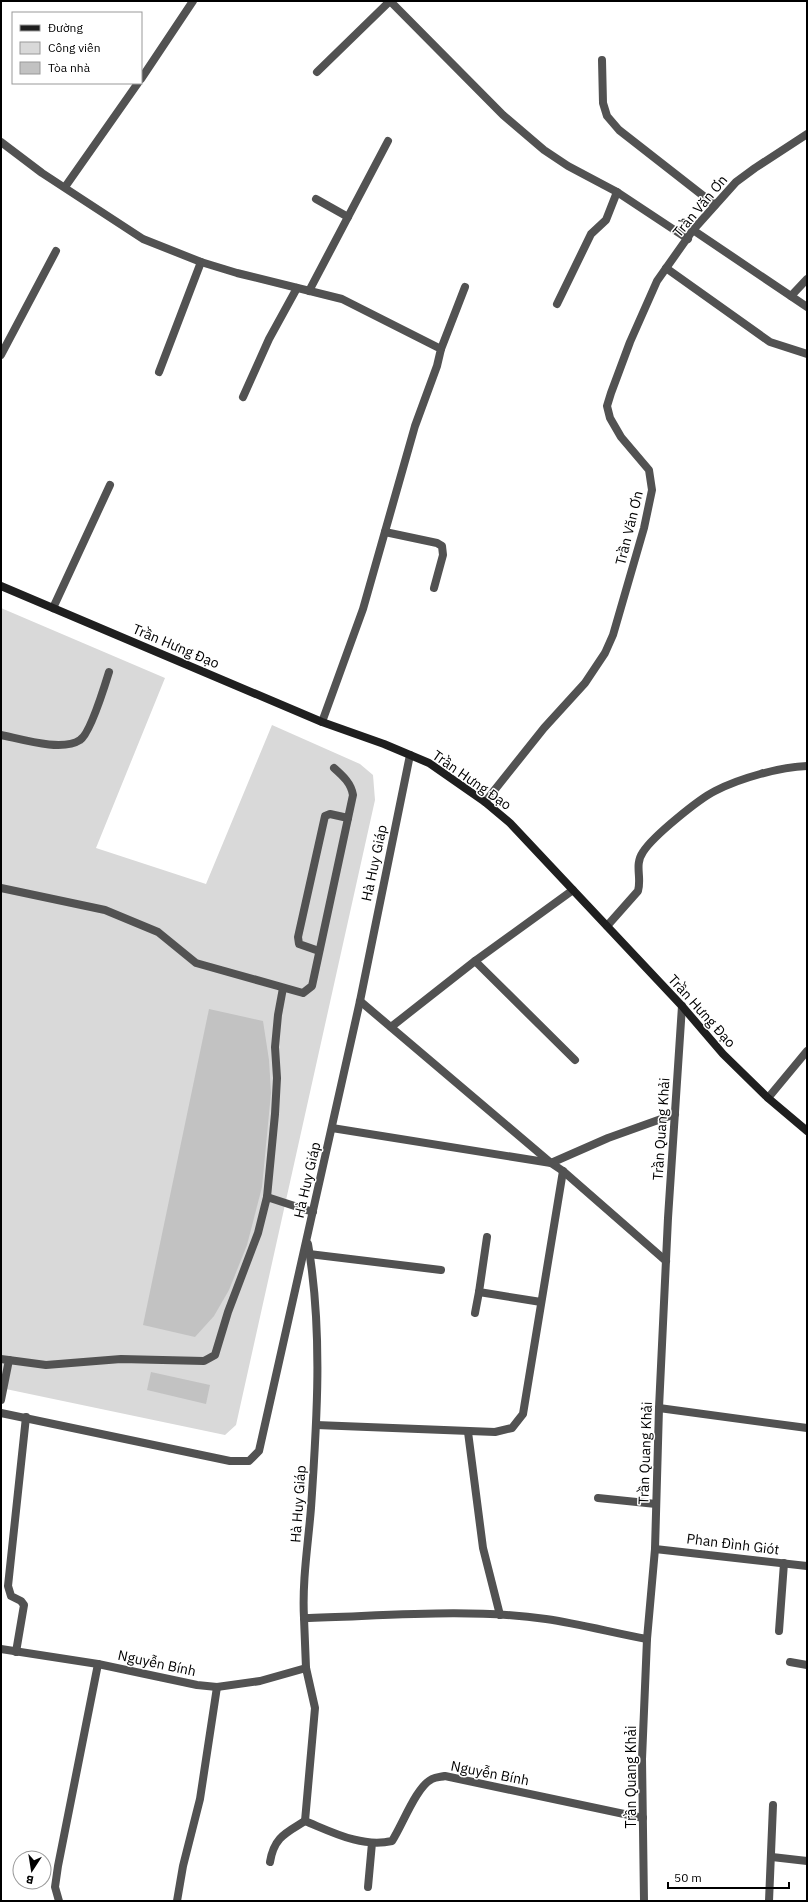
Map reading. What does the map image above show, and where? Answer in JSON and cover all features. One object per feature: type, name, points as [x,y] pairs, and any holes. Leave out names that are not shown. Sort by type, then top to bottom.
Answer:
[{"type":"main road","name":"Trần Hưng Đạo","points":[[1,586],[322,722],[429,763],[486,802],[510,823],[682,1006],[723,1054],[768,1098],[807,1131]]},
{"type":"street","points":[[142,78],[193,1]]},
{"type":"street","points":[[317,72],[390,1],[503,115],[544,150],[568,166],[617,192],[688,239]]},
{"type":"street","points":[[602,60],[603,103],[607,116],[619,130],[716,205]]},
{"type":"street","points":[[65,187],[137,84]]},
{"type":"street","name":"Trần Văn Ơn","points":[[486,802],[544,728],[585,683],[605,653],[613,635],[644,528],[652,490],[649,470],[621,437],[610,418],[607,406],[610,393],[656,281],[688,239],[693,230],[736,182],[807,134]]},
{"type":"street","points":[[309,291],[388,140]]},
{"type":"street","points":[[1,142],[143,239],[201,262],[237,273],[342,299],[441,349]]},
{"type":"street","points":[[557,304],[590,234],[606,220],[617,192]]},
{"type":"street","points":[[316,199],[348,217]]},
{"type":"street","points":[[693,230],[807,307]]},
{"type":"street","points":[[1,355],[56,251]]},
{"type":"street","points":[[159,372],[201,262]]},
{"type":"street","points":[[666,268],[770,342],[807,354]]},
{"type":"street","points":[[791,296],[807,278]]},
{"type":"street","points":[[243,397],[269,339],[297,288]]},
{"type":"street","points":[[322,722],[363,609],[415,426],[437,366],[441,349],[465,288]]},
{"type":"street","points":[[53,608],[110,485]]},
{"type":"street","points":[[385,532],[437,543],[442,546],[443,556],[434,588]]},
{"type":"street","points":[[1,735],[51,744],[66,745],[81,740],[88,730],[110,672]]},
{"type":"street","name":"Hà Huy Giáp","points":[[304,1618],[316,1425],[316,1347],[307,1239],[360,1001],[410,755]]},
{"type":"street","points":[[607,926],[638,891],[639,886],[637,868],[643,852],[670,824],[715,791],[744,780],[796,766],[807,766]]},
{"type":"street","points":[[1,888],[105,910],[158,932],[196,963],[303,993],[312,986],[353,795],[352,788],[334,768]]},
{"type":"street","points":[[319,951],[301,946],[299,944],[298,937],[325,816],[330,814],[348,818]]},
{"type":"street","points":[[391,1027],[475,961],[573,890]]},
{"type":"street","points":[[475,961],[574,1060]]},
{"type":"street","points":[[1,1400],[5,1359],[46,1365],[121,1359],[204,1361],[215,1355],[228,1312],[258,1233],[267,1197],[276,1100],[277,1078],[275,1047],[277,1023],[283,988]]},
{"type":"street","points":[[360,1001],[551,1163],[563,1171],[666,1261]]},
{"type":"street","name":"Trần Quang Khải","points":[[644,1901],[642,1759],[647,1639],[655,1549],[659,1408],[666,1261],[674,1114],[682,1006]]},
{"type":"street","points":[[768,1098],[807,1051]]},
{"type":"street","points":[[332,1128],[551,1163],[608,1138],[674,1114]]},
{"type":"street","points":[[316,1425],[468,1432],[495,1432],[512,1428],[523,1414],[563,1171]]},
{"type":"street","points":[[267,1197],[313,1212]]},
{"type":"street","points":[[475,1313],[487,1236]]},
{"type":"street","points":[[1,1413],[230,1461],[250,1461],[259,1451],[264,1434],[307,1239]]},
{"type":"street","points":[[309,1254],[441,1270]]},
{"type":"street","points":[[479,1292],[541,1302]]},
{"type":"street","points":[[659,1408],[807,1428]]},
{"type":"street","points":[[16,1652],[24,1605],[21,1601],[11,1596],[8,1586],[26,1418]]},
{"type":"street","points":[[468,1432],[483,1548],[500,1615]]},
{"type":"street","points":[[598,1498],[656,1504]]},
{"type":"street","name":"Phan Đình Giót","points":[[655,1549],[807,1566]]},
{"type":"street","points":[[779,1631],[784,1563]]},
{"type":"street","points":[[270,1862],[272,1849],[278,1840],[284,1834],[305,1821],[315,1708],[306,1668],[304,1618],[444,1614],[500,1615],[546,1620],[647,1639]]},
{"type":"street","name":"Nguyễn Bính","points":[[1,1650],[98,1664],[197,1685],[217,1687],[260,1681],[306,1668]]},
{"type":"street","points":[[790,1662],[807,1665]]},
{"type":"street","points":[[59,1901],[55,1887],[58,1866],[98,1664]]},
{"type":"street","points":[[177,1901],[183,1866],[200,1799],[217,1687]]},
{"type":"street","name":"Nguyễn Bính","points":[[305,1821],[344,1836],[372,1842],[392,1841],[404,1821],[418,1792],[433,1778],[445,1776],[643,1818]]},
{"type":"street","points":[[769,1901],[773,1805]]},
{"type":"street","points":[[368,1887],[372,1842]]},
{"type":"street","points":[[772,1857],[807,1861]]},
{"type":"green space","points":[[1,608],[165,678],[96,848],[206,884],[272,725],[360,764],[373,775],[375,800],[236,1425],[225,1435],[1,1388]]},
{"type":"building","points":[[209,1009],[263,1021],[269,1060],[271,1093],[262,1187],[247,1245],[229,1290],[214,1316],[195,1337],[143,1325]]},
{"type":"building","points":[[151,1372],[210,1385],[206,1404],[147,1390]]}]
